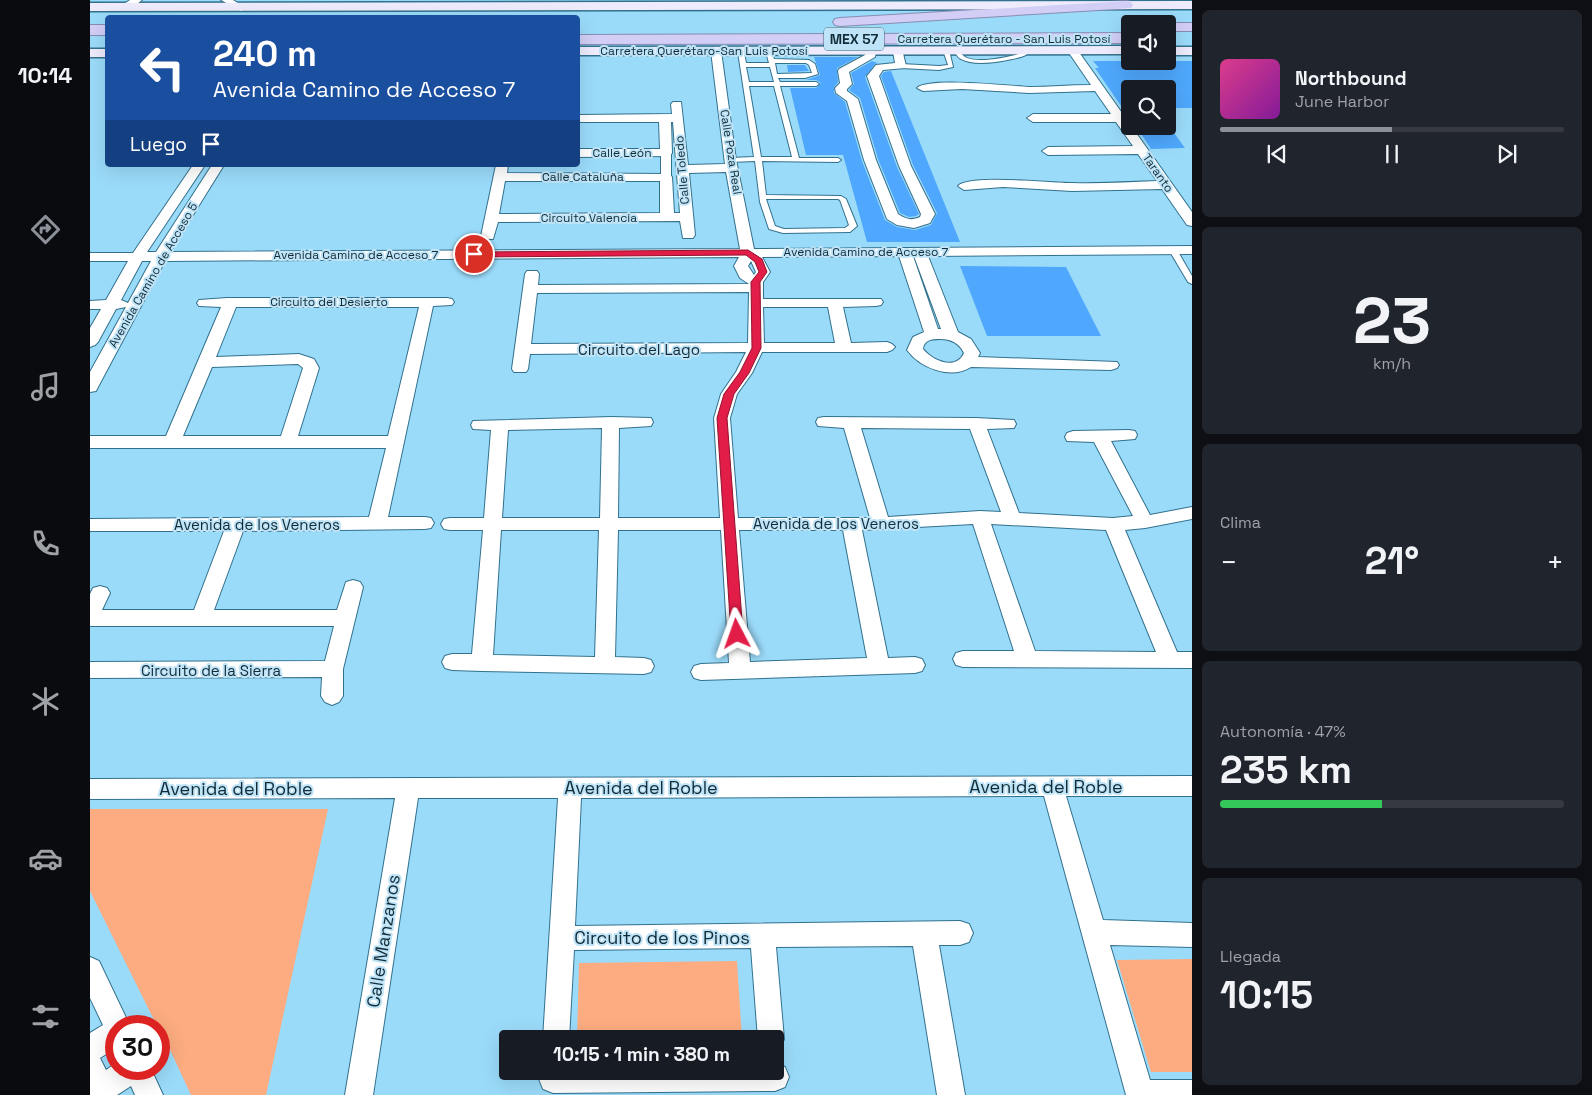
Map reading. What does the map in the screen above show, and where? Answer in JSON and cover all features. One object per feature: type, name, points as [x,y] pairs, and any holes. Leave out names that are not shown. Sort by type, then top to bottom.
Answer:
[{"type":"highway","points":[[824,23],[1126,5]]},
{"type":"highway","points":[[709,29],[786,25]]},
{"type":"highway","name":"Carretera Querétaro - San Luis Potosí","points":[[580,29],[1121,27]]},
{"type":"highway","points":[[1176,27],[1192,27]]},
{"type":"highway","points":[[90,30],[105,30]]},
{"type":"highway","name":"Carretera Querétaro - San Luis Potosí","points":[[580,40],[1121,38]]},
{"type":"highway","points":[[1176,38],[1192,38]]},
{"type":"highway","points":[[90,42],[105,42]]},
{"type":"main road","points":[[90,7],[131,4],[241,8],[1126,5],[1187,3]]},
{"type":"main road","name":"Carretera Querétaro-San Luis Potosí","points":[[580,51],[716,52],[742,58],[771,59],[871,51],[951,50],[990,55],[1026,50],[1121,50]]},
{"type":"main road","points":[[1176,51],[1192,51]]},
{"type":"main road","points":[[90,53],[105,53]]},
{"type":"street","points":[[226,0],[241,8]]},
{"type":"street","name":"Taranto","points":[[1072,50],[1192,222]]},
{"type":"street","points":[[871,51],[870,57],[866,60],[843,71],[859,76],[889,120],[905,166],[928,214],[925,220],[914,224],[902,222],[892,216],[870,160],[852,99],[842,93],[841,88],[859,76],[880,67],[901,66],[898,51]]},
{"type":"street","name":"Calle Poza Real","points":[[716,52],[731,164],[748,253],[741,266],[756,291]]},
{"type":"street","points":[[923,88],[962,86],[1029,90],[1099,88]]},
{"type":"street","name":"Calle Toledo","points":[[666,217],[666,153],[672,118],[677,104]]},
{"type":"street","points":[[858,117],[889,120]]},
{"type":"street","points":[[580,118],[672,118]]},
{"type":"street","name":"Calle Toledo","points":[[672,118],[682,164],[688,235]]},
{"type":"street","points":[[1033,118],[1120,118]]},
{"type":"street","points":[[1048,151],[1142,150]]},
{"type":"street","name":"Calle León","points":[[580,153],[666,153]]},
{"type":"street","points":[[870,160],[905,166]]},
{"type":"street","points":[[682,164],[731,164]]},
{"type":"street","name":"Avenida Camino de Acceso 5","points":[[90,342],[138,256],[198,167]]},
{"type":"street","name":"Avenida Camino de Acceso 5","points":[[90,387],[96,366],[217,167]]},
{"type":"street","points":[[488,236],[501,171]]},
{"type":"street","name":"Calle Cataluña","points":[[501,171],[666,177]]},
{"type":"street","points":[[964,186],[1003,183],[1072,187],[1167,185]]},
{"type":"street","points":[[180,194],[199,195]]},
{"type":"street","name":"Circuito Valencia","points":[[492,218],[686,217]]},
{"type":"street","name":"Avenida Camino de Acceso 7","points":[[90,257],[1192,250]]},
{"type":"street","points":[[905,252],[932,334]]},
{"type":"street","points":[[920,252],[951,335]]},
{"type":"street","points":[[520,369],[532,274]]},
{"type":"street","points":[[917,287],[933,287]]},
{"type":"street","points":[[530,289],[756,291],[836,302],[876,302]]},
{"type":"street","points":[[740,671],[722,418],[729,394],[744,373],[756,348],[756,291]]},
{"type":"street","name":"Circuito del Desierto","points":[[204,302],[447,302]]},
{"type":"street","points":[[172,442],[231,302]]},
{"type":"street","points":[[377,524],[427,302]]},
{"type":"street","points":[[836,302],[844,348]]},
{"type":"street","points":[[90,305],[135,304]]},
{"type":"street","points":[[968,362],[972,353],[970,347],[959,338],[951,335],[932,334],[918,340],[915,350],[919,356],[933,365],[943,367],[953,367],[968,362],[1111,364]]},
{"type":"street","points":[[756,348],[887,347]]},
{"type":"street","name":"Circuito del Lago","points":[[523,349],[756,348]]},
{"type":"street","points":[[206,362],[299,360],[308,362],[311,368],[288,442]]},
{"type":"street","points":[[605,665],[611,422]]},
{"type":"street","points":[[479,425],[645,422]]},
{"type":"street","points":[[824,422],[1008,424]]},
{"type":"street","points":[[851,422],[881,524]]},
{"type":"street","points":[[976,423],[1012,518]]},
{"type":"street","points":[[482,663],[500,425]]},
{"type":"street","points":[[1073,437],[1128,435]]},
{"type":"street","points":[[1100,436],[1145,522]]},
{"type":"street","points":[[90,442],[395,442]]},
{"type":"street","name":"Avenida de los Veneros","points":[[450,524],[881,524],[980,517],[1113,524],[1145,522],[1192,513]]},
{"type":"street","points":[[980,517],[1027,659]]},
{"type":"street","name":"Avenida de los Veneros","points":[[90,525],[425,523]]},
{"type":"street","points":[[201,618],[236,524]]},
{"type":"street","points":[[851,524],[879,666]]},
{"type":"street","points":[[1113,524],[1170,660]]},
{"type":"street","points":[[332,696],[333,669],[353,587]]},
{"type":"street","points":[[100,593],[90,616],[345,618]]},
{"type":"street","points":[[963,659],[1192,660]]},
{"type":"street","points":[[452,662],[644,666]]},
{"type":"street","points":[[701,672],[916,665]]},
{"type":"street","name":"Circuito de la Sierra","points":[[90,670],[333,669]]},
{"type":"street","points":[[1052,786],[1139,1095],[1192,1094]]},
{"type":"street","name":"Avenida del Roble","points":[[90,788],[1192,786]]},
{"type":"street","name":"Calle Manzanos","points":[[359,1095],[408,788]]},
{"type":"street","name":"Circuito de los Pinos","points":[[556,1030],[570,788]]},
{"type":"street","points":[[1094,932],[1192,935]]},
{"type":"street","name":"Circuito de los Pinos","points":[[561,938],[763,937],[960,933]]},
{"type":"street","points":[[924,934],[951,1095]]},
{"type":"street","name":"Circuito de los Pinos","points":[[763,937],[770,1030]]},
{"type":"street","points":[[90,970],[112,1015]]},
{"type":"street","points":[[90,1049],[105,1039]]},
{"type":"street","points":[[96,1087],[110,1080]]},
{"type":"street","points":[[142,1080],[149,1095]]},
{"type":"street","points":[[553,1082],[775,1081]]},
{"type":"lane","points":[[901,66],[939,68],[951,66],[951,50]]},
{"type":"lane","points":[[742,58],[745,84],[766,216],[772,227],[783,231],[848,230],[853,226],[843,199],[839,197],[763,197]]},
{"type":"lane","points":[[774,76],[810,76],[815,74],[812,64],[808,61],[771,59],[774,76],[796,160]]},
{"type":"lane","points":[[745,84],[816,84]]},
{"type":"lane","points":[[731,164],[758,159],[838,160]]},
{"type":"lane","points":[[1173,250],[1192,282]]},
{"type":"shaded area","points":[[90,809],[328,809],[266,1095],[191,1095],[170,1050],[170,1015],[152,1015],[90,891]]},
{"type":"shaded area","points":[[1192,959],[1192,1072],[1151,1072],[1117,960]]},
{"type":"shaded area","points":[[737,961],[741,1030],[577,1030],[579,963]]},
{"type":"building","points":[[814,57],[858,57],[837,68],[838,82],[834,87],[834,93],[845,102],[862,161],[885,220],[897,227],[915,230],[931,225],[937,213],[913,165],[881,76],[884,72],[891,71],[960,242],[867,242],[843,155],[806,155],[790,88],[816,88],[821,83],[816,80],[806,80],[820,75]]},
{"type":"building","points":[[872,61],[878,63],[875,64],[865,77],[897,167],[919,214],[916,216],[909,217],[900,213],[878,159],[860,98],[849,90],[854,84],[851,73]]},
{"type":"building","points":[[1093,61],[1121,61],[1121,70],[1176,70],[1176,61],[1192,61],[1192,108],[1176,108],[1176,80],[1121,80],[1121,106],[1095,68],[1099,68]]},
{"type":"building","points":[[787,65],[805,65],[809,71],[788,72]]},
{"type":"building","points":[[1142,135],[1176,135],[1185,148],[1151,149]]},
{"type":"building","points":[[960,266],[1066,267],[1101,336],[987,336]]},
{"type":"route","points":[[474,254],[748,253],[759,261],[763,272],[756,282],[756,348],[744,373],[729,394],[722,418],[737,634]]}]
